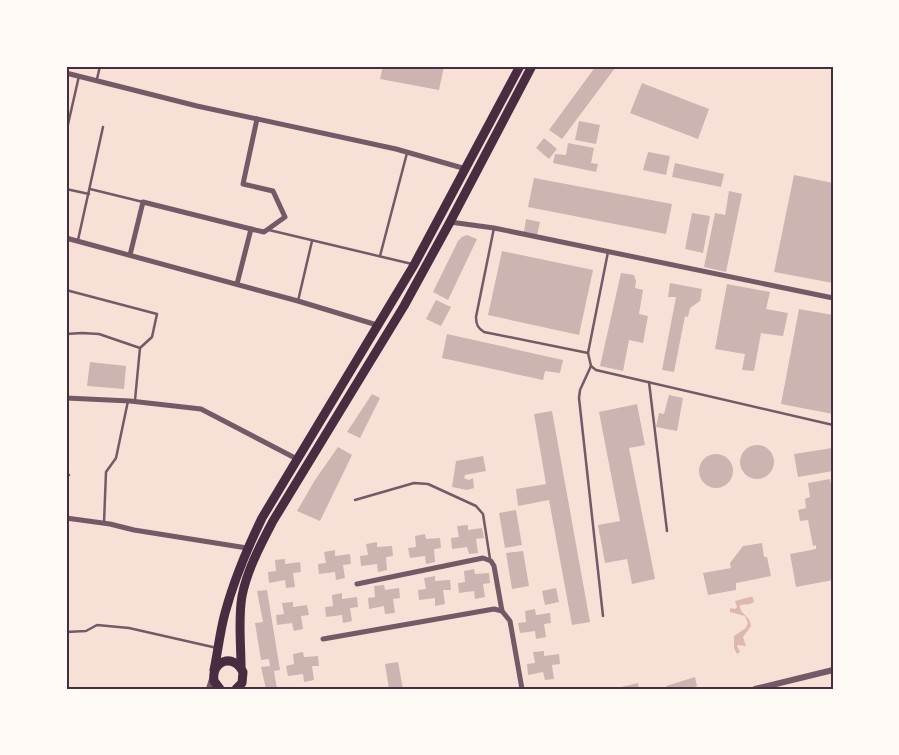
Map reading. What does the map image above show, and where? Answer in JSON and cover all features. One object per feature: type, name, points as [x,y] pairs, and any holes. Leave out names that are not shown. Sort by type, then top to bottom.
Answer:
[{"type":"main road","points":[[220,689],[216,684],[214,673],[218,648],[226,608],[247,548],[262,518],[414,265],[520,66]]},
{"type":"main road","points":[[247,689],[240,667],[242,597],[262,543],[273,521],[404,306],[532,66]]},
{"type":"main road","points":[[214,673],[220,663],[228,660],[237,663],[240,667]]},
{"type":"main road","points":[[236,689],[242,683],[243,678]]},
{"type":"street","points":[[66,73],[197,106],[407,152],[466,168]]},
{"type":"street","points":[[130,255],[143,202],[264,232],[285,217],[272,191],[243,184],[257,119]]},
{"type":"street","points":[[450,222],[494,228],[833,298]]},
{"type":"street","points":[[237,284],[251,230]]},
{"type":"street","points":[[66,238],[298,300],[377,325]]},
{"type":"street","points":[[66,398],[128,401],[201,409],[297,459]]},
{"type":"street","points":[[66,518],[247,548]]},
{"type":"street","points":[[357,584],[483,558],[491,561],[494,566],[502,611],[510,621],[522,689]]},
{"type":"street","points":[[323,640],[494,609],[502,611]]},
{"type":"street","points":[[755,689],[833,670]]},
{"type":"street","points":[[209,689],[214,673]]},
{"type":"lane","points":[[96,81],[100,66]]},
{"type":"lane","points":[[66,133],[79,76]]},
{"type":"lane","points":[[78,241],[104,127]]},
{"type":"lane","points":[[380,256],[407,152]]},
{"type":"lane","points":[[66,189],[89,194]]},
{"type":"lane","points":[[90,189],[143,202]]},
{"type":"lane","points":[[494,228],[476,317],[476,323],[479,328],[484,332],[588,353]]},
{"type":"lane","points":[[267,230],[414,265]]},
{"type":"lane","points":[[298,300],[313,240]]},
{"type":"lane","points":[[603,616],[579,398],[580,390],[591,366],[588,353],[608,252]]},
{"type":"lane","points":[[66,290],[157,314],[152,337],[140,348],[135,402]]},
{"type":"lane","points":[[66,334],[99,334],[140,348]]},
{"type":"lane","points":[[591,366],[596,370],[833,424]]},
{"type":"lane","points":[[649,382],[667,531]]},
{"type":"lane","points":[[104,523],[106,472],[116,458],[128,401]]},
{"type":"lane","points":[[355,500],[414,483],[428,484],[476,506],[483,514],[491,561]]},
{"type":"lane","points":[[66,632],[86,631],[97,625],[120,627],[218,648]]},
{"type":"shaded area","points":[[753,597],[754,602],[740,605],[741,611],[749,619],[751,626],[743,637],[746,646],[738,645],[740,652],[737,654],[734,648],[734,636],[746,628],[748,623],[745,616],[730,612],[730,608],[735,609],[737,607],[735,601]]},
{"type":"building","points":[[383,66],[444,66],[439,90],[380,79]]},
{"type":"building","points":[[596,66],[613,66],[615,68],[562,139],[549,130]]},
{"type":"building","points":[[642,83],[709,109],[698,139],[630,113]]},
{"type":"building","points":[[579,121],[600,125],[596,144],[575,140]]},
{"type":"building","points":[[544,138],[557,149],[549,159],[536,148]]},
{"type":"building","points":[[568,143],[594,148],[591,163],[598,164],[596,172],[553,163],[555,154],[566,155]]},
{"type":"building","points":[[648,152],[670,156],[666,175],[643,170]]},
{"type":"building","points":[[675,163],[724,174],[721,187],[672,177]]},
{"type":"building","points":[[794,175],[833,183],[833,283],[774,272]]},
{"type":"building","points":[[534,178],[672,204],[666,234],[528,207]]},
{"type":"building","points":[[729,191],[742,194],[726,272],[704,267],[715,213],[725,215]]},
{"type":"building","points":[[692,213],[710,216],[703,253],[685,249]]},
{"type":"building","points":[[526,219],[540,222],[537,235],[524,232]]},
{"type":"building","points":[[467,235],[477,239],[448,300],[433,292],[458,241]]},
{"type":"building","points":[[502,251],[593,270],[579,335],[488,315]]},
{"type":"building","points":[[621,273],[634,275],[636,281],[635,288],[643,290],[639,314],[648,316],[643,343],[629,340],[623,371],[600,366]]},
{"type":"building","points":[[670,283],[702,289],[700,301],[690,308],[688,317],[685,316],[674,372],[662,370],[676,297],[668,297]]},
{"type":"building","points":[[727,284],[770,292],[766,309],[788,313],[783,336],[761,333],[754,371],[742,370],[745,354],[715,349]]},
{"type":"building","points":[[436,300],[451,307],[441,326],[426,319]]},
{"type":"building","points":[[799,309],[833,315],[833,414],[781,404]]},
{"type":"building","points":[[447,334],[563,360],[560,373],[545,371],[543,380],[442,358]]},
{"type":"building","points":[[90,362],[126,366],[124,389],[87,386]]},
{"type":"building","points":[[372,394],[380,398],[360,438],[347,432]]},
{"type":"building","points":[[669,395],[683,398],[677,431],[656,427],[659,413],[664,414]]},
{"type":"building","points":[[637,404],[645,445],[629,448],[655,579],[632,584],[627,559],[605,563],[598,525],[620,521],[599,412]]},
{"type":"building","points":[[552,411],[590,622],[572,625],[549,500],[518,506],[516,489],[546,484],[534,414]]},
{"type":"building","points":[[757,445],[764,446],[769,450],[773,455],[773,469],[769,474],[764,478],[757,479],[750,478],[745,474],[741,469],[740,462],[741,455],[745,450],[750,446]]},
{"type":"building","points":[[338,447],[352,455],[320,521],[297,511],[315,480]]},
{"type":"building","points":[[832,448],[833,471],[798,477],[794,454]]},
{"type":"building","points":[[716,454],[723,455],[728,459],[732,464],[732,478],[728,483],[723,487],[716,488],[709,487],[704,483],[700,478],[699,471],[700,464],[704,459],[709,455]]},
{"type":"building","points":[[483,456],[486,471],[465,475],[464,478],[469,480],[473,478],[474,488],[467,490],[452,487],[456,461]]},
{"type":"building","points":[[830,479],[833,495],[833,580],[796,587],[790,554],[816,549],[816,545],[813,546],[808,520],[800,521],[798,510],[806,508],[805,499],[810,497],[808,483]]},
{"type":"building","points":[[516,510],[522,545],[505,548],[499,513]]},
{"type":"building","points":[[468,525],[468,530],[482,528],[484,538],[476,539],[478,553],[469,554],[467,547],[452,549],[451,538],[459,537],[457,526]]},
{"type":"building","points":[[425,534],[426,539],[440,538],[441,548],[434,549],[435,562],[426,564],[425,556],[410,558],[408,548],[416,547],[415,536]]},
{"type":"building","points":[[377,542],[377,547],[392,546],[393,556],[386,557],[387,570],[378,572],[377,564],[361,566],[360,556],[368,555],[366,544]]},
{"type":"building","points":[[762,543],[764,557],[767,557],[771,576],[736,583],[736,590],[708,595],[703,573],[731,568],[730,563],[743,546]]},
{"type":"building","points":[[335,550],[335,556],[350,554],[351,564],[343,565],[345,578],[336,580],[335,572],[319,574],[318,564],[326,563],[324,552]]},
{"type":"building","points":[[523,551],[529,586],[512,589],[506,553]]},
{"type":"building","points":[[285,559],[285,564],[300,562],[301,572],[293,573],[295,587],[286,588],[285,580],[269,583],[268,572],[276,571],[275,560]]},
{"type":"building","points":[[474,569],[475,574],[489,573],[490,583],[483,584],[485,597],[475,599],[474,591],[459,593],[458,583],[465,582],[464,571]]},
{"type":"building","points":[[435,576],[435,581],[450,580],[451,590],[443,590],[445,604],[435,606],[435,598],[419,600],[418,590],[426,589],[424,578]]},
{"type":"building","points":[[384,585],[385,590],[399,588],[400,598],[393,599],[395,613],[385,614],[384,606],[369,609],[368,598],[375,597],[374,586]]},
{"type":"building","points":[[556,588],[559,602],[545,605],[542,591]]},
{"type":"building","points":[[267,590],[280,670],[274,671],[277,689],[266,689],[261,667],[270,666],[269,659],[261,660],[255,623],[263,622],[257,591]]},
{"type":"building","points":[[342,593],[342,599],[357,597],[358,607],[350,608],[352,621],[343,623],[342,615],[326,617],[325,607],[333,606],[332,595]]},
{"type":"building","points":[[293,602],[293,607],[307,605],[309,615],[301,616],[303,629],[294,631],[292,623],[277,625],[276,615],[284,614],[282,603]]},
{"type":"building","points":[[535,609],[536,615],[550,613],[551,623],[544,624],[546,637],[536,639],[535,631],[520,633],[518,623],[526,622],[525,611]]},
{"type":"building","points":[[544,651],[544,656],[559,654],[560,664],[552,665],[554,679],[545,680],[543,672],[528,675],[527,664],[535,663],[533,652]]},
{"type":"building","points":[[303,652],[304,657],[318,656],[319,666],[312,666],[314,680],[304,682],[303,674],[288,676],[286,666],[294,664],[293,654]]},
{"type":"building","points":[[398,662],[403,689],[389,689],[385,664]]},
{"type":"building","points":[[695,677],[697,686],[689,689],[667,689],[666,686]]},
{"type":"building","points":[[638,683],[639,689],[617,689],[617,688]]}]
